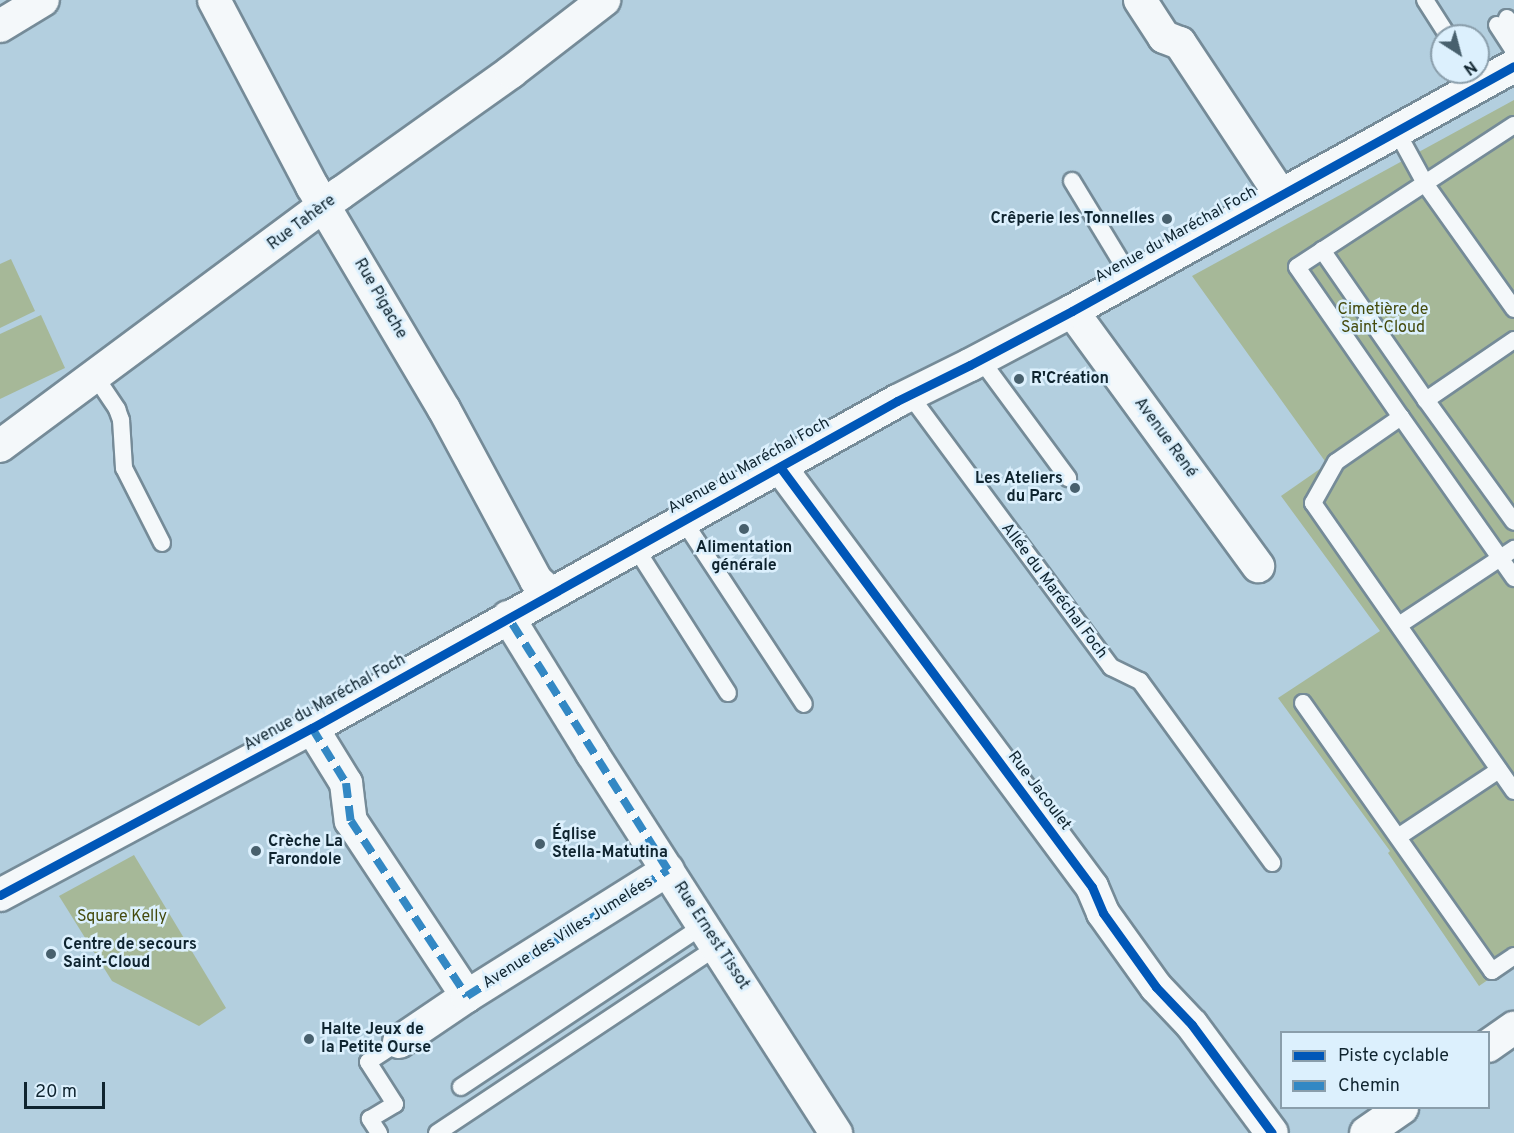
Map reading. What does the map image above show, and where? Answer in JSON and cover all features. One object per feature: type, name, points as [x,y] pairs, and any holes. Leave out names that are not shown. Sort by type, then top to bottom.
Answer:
[{"type":"street","points":[[0,26],[43,0]]},
{"type":"street","name":"Rue Pigache","points":[[213,0],[263,99],[444,409],[536,580],[551,594]]},
{"type":"street","name":"Rue Tahère","points":[[0,446],[511,72],[604,0]]},
{"type":"street","points":[[1140,0],[1164,37],[1180,43],[1280,194]]},
{"type":"street","name":"Avenue du Maréchal Foch","points":[[1490,73],[1514,66]]},
{"type":"street","name":"Avenue du Maréchal Foch","points":[[0,895],[312,728],[909,394],[981,360],[1072,311],[1395,130],[1465,84]]},
{"type":"street","name":"Avenue René","points":[[1072,311],[1258,566]]},
{"type":"street","name":"Rue Jacoulet","points":[[780,467],[1092,887],[1103,914],[1150,978],[1192,1025],[1272,1133]]},
{"type":"street","name":"Rue Ernest Tissot","points":[[508,617],[836,1133]]},
{"type":"street","name":"Avenue des Villes Jumelées","points":[[312,728],[346,783],[351,821],[467,996]]},
{"type":"street","name":"Avenue des Villes Jumelées","points":[[399,1042],[467,996],[668,870]]},
{"type":"street","points":[[1490,1045],[1514,1028]]},
{"type":"street","points":[[1366,1133],[1399,1109]]},
{"type":"lane","points":[[1425,0],[1440,24]]},
{"type":"lane","points":[[1506,24],[1514,51]]},
{"type":"lane","points":[[1514,125],[1426,185],[1297,267],[1401,417],[1507,554],[1514,578]]},
{"type":"lane","points":[[1395,130],[1426,185],[1514,309]]},
{"type":"lane","points":[[1072,181],[1131,278]]},
{"type":"lane","points":[[1322,250],[1514,522]]},
{"type":"lane","points":[[1426,400],[1514,340]]},
{"type":"lane","points":[[981,360],[1068,478]]},
{"type":"lane","points":[[95,376],[117,409],[124,468],[162,543]]},
{"type":"lane","name":"Allée du Maréchal Foch","points":[[909,394],[1111,667],[1140,681],[1272,863]]},
{"type":"lane","points":[[1401,417],[1336,462],[1313,503],[1514,791]]},
{"type":"lane","points":[[683,520],[804,704]]},
{"type":"lane","points":[[634,547],[728,693]]},
{"type":"lane","points":[[1399,625],[1507,554]]},
{"type":"lane","points":[[1304,704],[1492,971],[1514,956]]},
{"type":"lane","points":[[1398,837],[1499,770]]},
{"type":"lane","points":[[460,1087],[711,936]]},
{"type":"lane","points":[[437,1133],[711,936]]},
{"type":"lane","points":[[379,1133],[370,1119],[395,1104],[368,1062],[399,1042]]},
{"type":"green space","name":"Cimetière de Saint-Cloud","points":[[1514,100],[1514,962],[1479,986],[1388,853],[1390,851],[1278,698],[1380,631],[1281,496],[1327,464],[1192,276]]},
{"type":"green space","points":[[11,259],[35,311],[0,328],[0,264]]},
{"type":"green space","points":[[41,315],[65,368],[0,399],[0,334]]},
{"type":"green space","name":"Square Kelly","points":[[134,855],[226,1008],[199,1026],[112,981],[59,896]]},
{"type":"marked path","points":[[312,728],[346,783],[351,821],[467,996],[668,870],[508,617]]},
{"type":"cycle path","points":[[0,895],[312,728],[897,401],[1072,311],[1514,66]]},
{"type":"cycle path","points":[[780,467],[1092,887],[1103,913],[1156,987],[1192,1025],[1272,1133]]},
{"type":"place","name":"Crêperie les Tonnelles","points":[[1167,219]]},
{"type":"place","name":"R'Création","points":[[1019,379]]},
{"type":"place","name":"Les Ateliers du Parc","points":[[1075,488]]},
{"type":"place","name":"Alimentation générale","points":[[744,529]]},
{"type":"place","name":"Église Stella-Matutina","points":[[540,844]]},
{"type":"place","name":"Crèche La Farondole","points":[[256,851]]},
{"type":"place","name":"Centre de secours Saint-Cloud","points":[[51,954]]},
{"type":"place","name":"Halte Jeux de la Petite Ourse","points":[[309,1039]]}]
